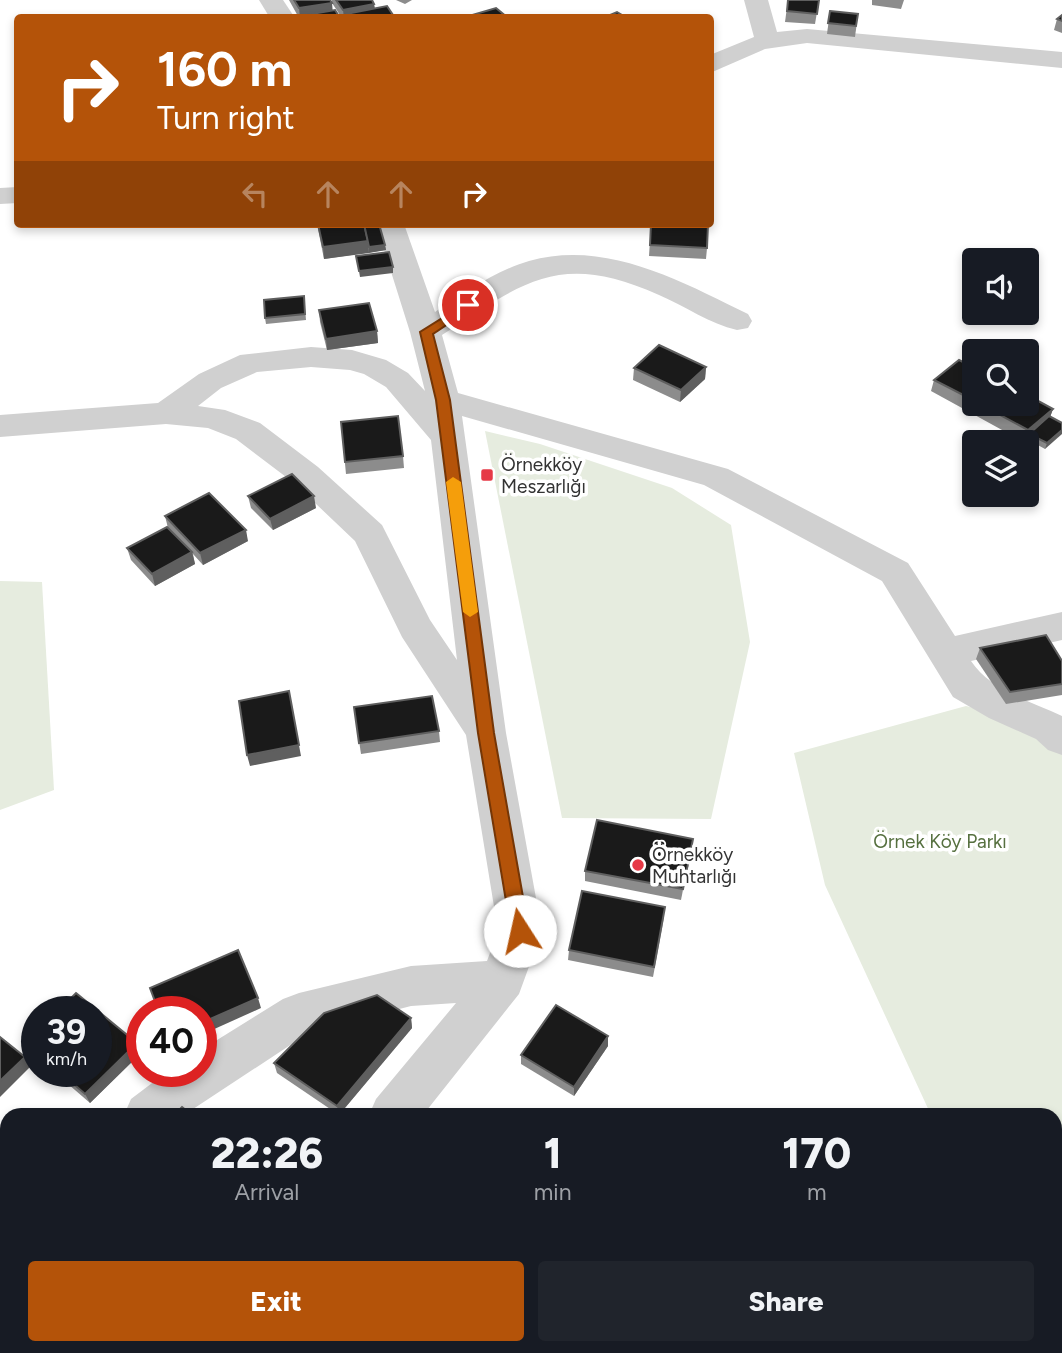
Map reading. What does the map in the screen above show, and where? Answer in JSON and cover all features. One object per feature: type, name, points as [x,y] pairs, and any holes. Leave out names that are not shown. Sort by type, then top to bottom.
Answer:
[{"type":"street","points":[[756,0],[767,39]]},
{"type":"street","points":[[714,64],[767,39],[807,36],[1062,60]]},
{"type":"street","points":[[391,228],[426,332],[443,400],[486,733],[520,931],[503,980],[399,1108]]},
{"type":"street","points":[[426,332],[502,284],[540,267],[566,264],[596,266],[630,273],[671,288],[737,321]]},
{"type":"street","points":[[166,413],[210,382],[251,362],[311,357],[352,360],[374,367],[397,380],[448,438]]},
{"type":"street","points":[[443,400],[716,477],[895,572],[967,686],[1003,707],[1050,727],[1062,739]]},
{"type":"street","points":[[0,426],[166,413],[214,418],[248,431],[306,475],[369,534],[415,627],[486,733]]},
{"type":"street","points":[[947,652],[1062,626]]},
{"type":"street","points":[[157,1108],[176,1092],[299,1014],[411,986],[503,980]]},
{"type":"green space","points":[[485,431],[540,444],[672,488],[731,525],[750,642],[711,819],[562,818]]},
{"type":"green space","points":[[0,581],[42,582],[54,790],[0,810]]},
{"type":"green space","name":"Örnek Köy Parkı","points":[[966,706],[1007,716],[1062,752],[1062,1108],[928,1108],[825,885],[794,753]]},
{"type":"building","points":[[294,0],[330,0],[332,3],[299,8]]},
{"type":"building","points":[[336,0],[372,0],[374,4],[343,10]]},
{"type":"building","points":[[788,0],[819,0],[817,14],[787,11]]},
{"type":"building","points":[[387,6],[392,14],[346,14]]},
{"type":"building","points":[[496,8],[503,14],[475,14]]},
{"type":"building","points":[[335,10],[338,14],[312,14]]},
{"type":"building","points":[[830,11],[858,14],[856,26],[828,23]]},
{"type":"building","points":[[319,228],[365,228],[368,241],[323,247]]},
{"type":"building","points":[[365,228],[380,228],[385,245],[369,247]]},
{"type":"building","points":[[651,228],[708,228],[707,248],[650,245]]},
{"type":"building","points":[[389,252],[393,267],[359,271],[356,256]]},
{"type":"building","points":[[304,296],[305,314],[265,318],[264,300]]},
{"type":"building","points":[[369,303],[377,331],[326,339],[319,310]]},
{"type":"building","points":[[659,345],[706,367],[681,390],[634,368]]},
{"type":"building","points":[[959,360],[962,362],[962,394],[934,380]]},
{"type":"building","points":[[1039,401],[1053,409],[1028,430],[1002,416],[1039,416]]},
{"type":"building","points":[[398,416],[403,456],[345,462],[341,422]]},
{"type":"building","points":[[1049,416],[1062,423],[1062,430],[1047,443],[1039,439],[1039,430],[1033,430]]},
{"type":"building","points":[[292,474],[314,496],[270,519],[248,496]]},
{"type":"building","points":[[209,493],[246,530],[200,553],[165,516]]},
{"type":"building","points":[[167,527],[192,552],[152,574],[127,548]]},
{"type":"building","points":[[1046,635],[1062,661],[1062,684],[1010,692],[980,648]]},
{"type":"building","points":[[289,691],[299,745],[247,755],[239,701]]},
{"type":"building","points":[[432,696],[439,731],[359,743],[354,707]]},
{"type":"building","name":"Örnekköy Muhtarlığı","points":[[597,820],[693,839],[683,889],[585,871]]},
{"type":"building","points":[[582,891],[665,907],[654,967],[569,950]]},
{"type":"building","points":[[238,950],[258,998],[217,1016],[217,996],[153,996],[150,988]]},
{"type":"building","points":[[377,995],[411,1018],[337,1106],[274,1063],[324,1013]]},
{"type":"building","points":[[556,1005],[608,1036],[574,1087],[521,1055]]},
{"type":"building","points":[[112,1023],[126,1034],[126,1054],[112,1068]]},
{"type":"building","points":[[0,1037],[21,1054],[21,1061],[0,1081]]},
{"type":"building","points":[[77,1087],[92,1087],[85,1094]]},
{"type":"slow traffic","points":[[453,482],[470,612]]},
{"type":"place","name":"Örnekköy Meszarlığı","points":[[487,475]]},
{"type":"place","name":"Örnekköy Muhtarlığı","points":[[638,865]]},
{"type":"route","points":[[468,305],[426,332],[443,400],[486,733],[520,931]]}]
